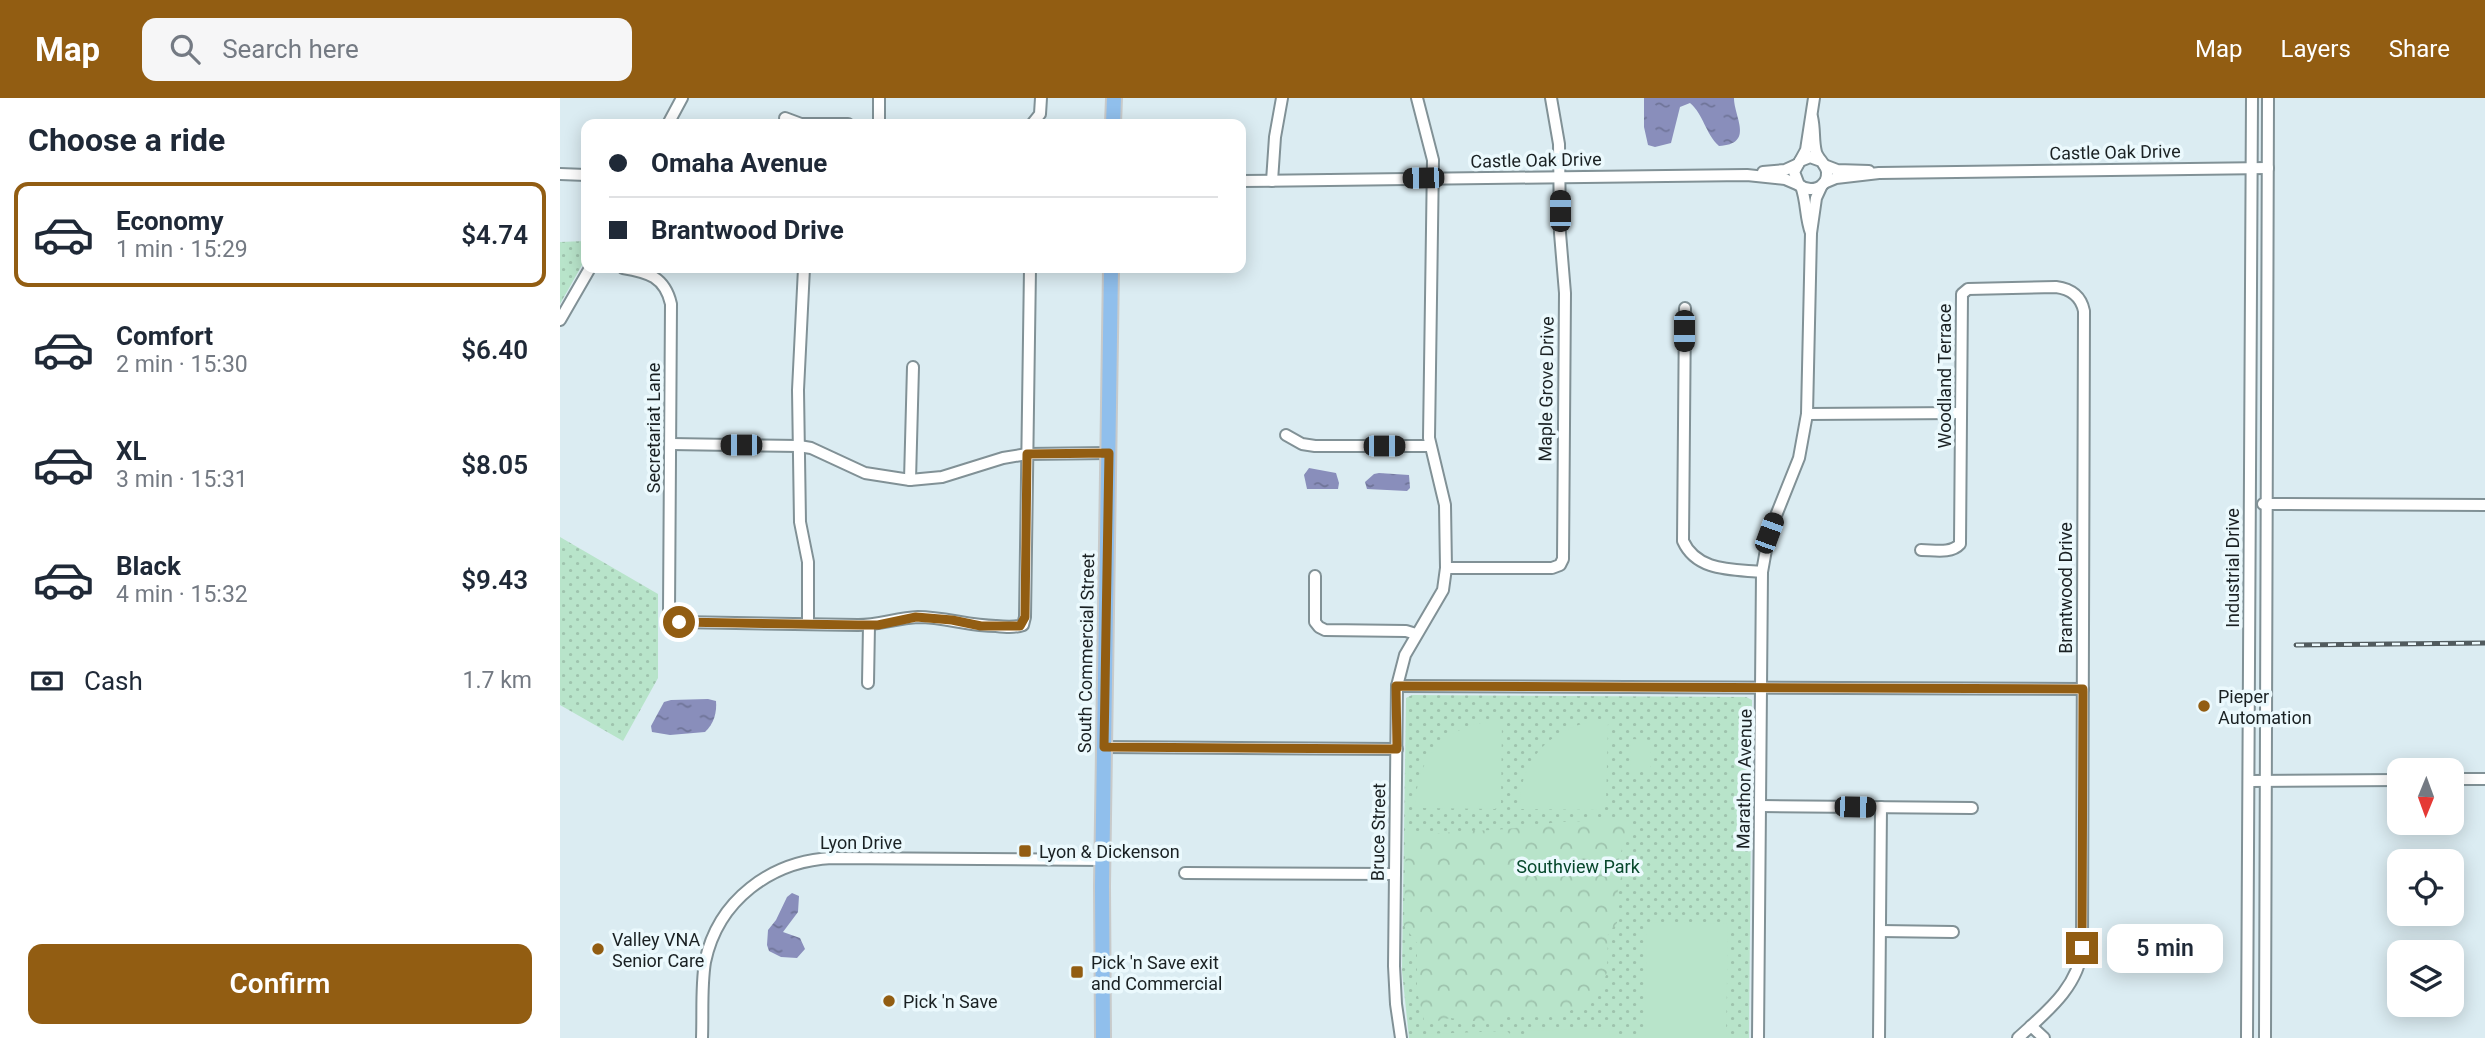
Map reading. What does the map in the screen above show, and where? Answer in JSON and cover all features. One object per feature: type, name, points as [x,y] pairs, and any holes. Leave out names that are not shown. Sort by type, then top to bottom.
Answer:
[{"type":"main road","points":[[1113,119],[1114,98]]},
{"type":"main road","name":"South Commercial Street","points":[[1103,1038],[1102,860],[1111,273]]},
{"type":"street","points":[[671,119],[682,98]]},
{"type":"street","points":[[879,98],[879,119]]},
{"type":"street","points":[[1036,119],[1040,114],[1041,98]]},
{"type":"street","points":[[1272,181],[1275,137],[1282,98]]},
{"type":"street","name":"Bruce Street","points":[[1401,1038],[1395,978],[1396,686],[1405,655],[1443,590],[1446,568],[1445,505],[1430,446],[1432,152],[1417,98]]},
{"type":"street","name":"Maple Grove Drive","points":[[1446,568],[1552,568],[1562,562],[1565,293],[1560,233],[1559,144],[1551,98]]},
{"type":"street","points":[[1812,117],[1816,152],[1827,174],[1823,184],[1811,190],[1800,186],[1794,174],[1806,150],[1814,98]]},
{"type":"street","name":"Industrial Drive","points":[[2246,1038],[2252,98]]},
{"type":"street","name":"Industrial Drive","points":[[2265,1038],[2268,98]]},
{"type":"street","points":[[1799,163],[1810,158],[1822,163]]},
{"type":"street","name":"Castle Oak Drive","points":[[1747,175],[1785,170],[1799,163]]},
{"type":"street","name":"Castle Oak Drive","points":[[1822,163],[1837,170],[1879,173]]},
{"type":"street","name":"Castle Oak Drive","points":[[1823,184],[1836,178],[1879,173],[2269,168]]},
{"type":"street","points":[[560,174],[581,175]]},
{"type":"street","name":"Castle Oak Drive","points":[[1246,181],[1747,175],[1785,179],[1800,186]]},
{"type":"street","name":"Marathon Avenue","points":[[1758,1038],[1762,572],[1769,533],[1799,458],[1807,414],[1811,233],[1816,198],[1823,184]]},
{"type":"street","name":"Marathon Avenue","points":[[1800,186],[1811,233]]},
{"type":"street","points":[[560,320],[587,273]]},
{"type":"street","name":"Secretariat Lane","points":[[646,273],[658,278],[669,294],[671,314],[669,611],[672,618],[679,622],[807,624]]},
{"type":"street","points":[[804,273],[799,367],[799,446],[800,522],[808,562],[807,624],[869,625],[916,617],[944,618],[981,626],[1017,627],[1023,625],[1025,617],[1030,273]]},
{"type":"street","name":"Woodland Terrace","points":[[1921,550],[1951,550],[1958,548],[1960,544],[1961,298],[1965,290],[2056,287],[2070,290],[2081,301]]},
{"type":"street","name":"Brantwood Drive","points":[[2018,1038],[2072,983],[2081,958],[2084,311],[2081,301]]},
{"type":"street","points":[[1685,308],[1683,541],[1691,554],[1704,564],[1762,572]]},
{"type":"street","points":[[910,480],[913,368]]},
{"type":"street","points":[[1807,414],[1961,413]]},
{"type":"street","points":[[1286,435],[1302,444],[1315,446],[1430,446]]},
{"type":"street","points":[[671,444],[799,446],[811,448],[865,473],[910,480],[942,477],[1003,458],[1027,454],[1109,453]]},
{"type":"street","points":[[2250,504],[2485,505]]},
{"type":"street","points":[[1315,576],[1315,622],[1319,627],[1406,631],[1416,634]]},
{"type":"street","points":[[868,683],[869,625]]},
{"type":"street","points":[[1396,686],[2083,689]]},
{"type":"street","points":[[1104,747],[1397,749]]},
{"type":"street","points":[[2464,779],[2485,779]]},
{"type":"street","points":[[2249,781],[2387,780]]},
{"type":"street","points":[[1761,806],[1972,808]]},
{"type":"street","points":[[1879,1038],[1881,807]]},
{"type":"street","name":"Lyon Drive","points":[[702,1038],[705,965],[718,927],[741,895],[780,869],[806,860],[832,858],[1102,860]]},
{"type":"street","points":[[1185,873],[1395,874]]},
{"type":"street","points":[[1880,931],[1953,932]]},
{"type":"street","points":[[2031,1026],[2043,1038]]},
{"type":"green space","points":[[581,241],[581,267],[560,304],[560,242]]},
{"type":"green space","points":[[560,537],[658,594],[658,678],[623,741],[560,705]]},
{"type":"green space","name":"Southview Park","points":[[1412,695],[1746,697],[1752,700],[1749,1038],[1409,1038],[1402,971],[1406,698]]},
{"type":"green space","points":[[1486,722],[1502,722],[1501,804],[1495,809],[1416,808],[1420,777],[1433,751],[1456,732]]},
{"type":"green space","points":[[1590,722],[1608,722],[1606,805],[1601,810],[1520,809],[1524,778],[1538,752],[1560,733]]},
{"type":"green space","points":[[1631,739],[1651,740],[1650,769],[1630,769]]},
{"type":"green space","points":[[1558,822],[1632,822],[1633,832],[1624,843],[1619,858],[1623,869],[1617,895],[1617,923],[1608,933],[1607,972],[1601,989],[1584,1005],[1559,1015],[1507,1013],[1497,1020],[1450,1018],[1425,1024],[1417,992],[1417,943],[1404,926],[1406,835],[1507,829]]},
{"type":"green space","points":[[1647,922],[1728,924],[1726,1038],[1645,1038]]},
{"type":"green space","points":[[1608,1028],[1611,1038],[1522,1038],[1527,1031]]},
{"type":"green space","points":[[1507,1031],[1514,1038],[1425,1038],[1425,1034]]},
{"type":"water","points":[[1644,98],[1734,98],[1740,135],[1730,144],[1719,146],[1690,103],[1680,107],[1671,143],[1655,147],[1648,145],[1644,127]]},
{"type":"water","points":[[1309,468],[1336,473],[1338,489],[1307,489],[1304,475]]},
{"type":"water","points":[[1379,473],[1409,475],[1410,488],[1407,491],[1367,489],[1365,482]]},
{"type":"water","points":[[708,699],[716,701],[716,709],[713,722],[705,732],[670,735],[652,732],[651,726],[664,702]]},
{"type":"water","points":[[792,893],[799,896],[798,912],[783,932],[800,938],[805,949],[797,958],[781,957],[769,951],[767,945],[768,930]]},
{"type":"railway","points":[[2296,645],[2485,643]]},
{"type":"place","name":"Pieper Automation","points":[[2204,706]]},
{"type":"place","name":"Lyon & Dickenson","points":[[1025,851]]},
{"type":"place","name":"Valley VNA Senior Care","points":[[598,949]]},
{"type":"place","name":"Pick 'n Save exit and Commercial","points":[[1077,972]]},
{"type":"place","name":"Pick 'n Save","points":[[889,1001]]},
{"type":"route","points":[[679,622],[878,625],[916,617],[981,626],[1023,625],[1027,454],[1109,453],[1104,747],[1397,749],[1396,686],[2083,689],[2082,948]]}]
